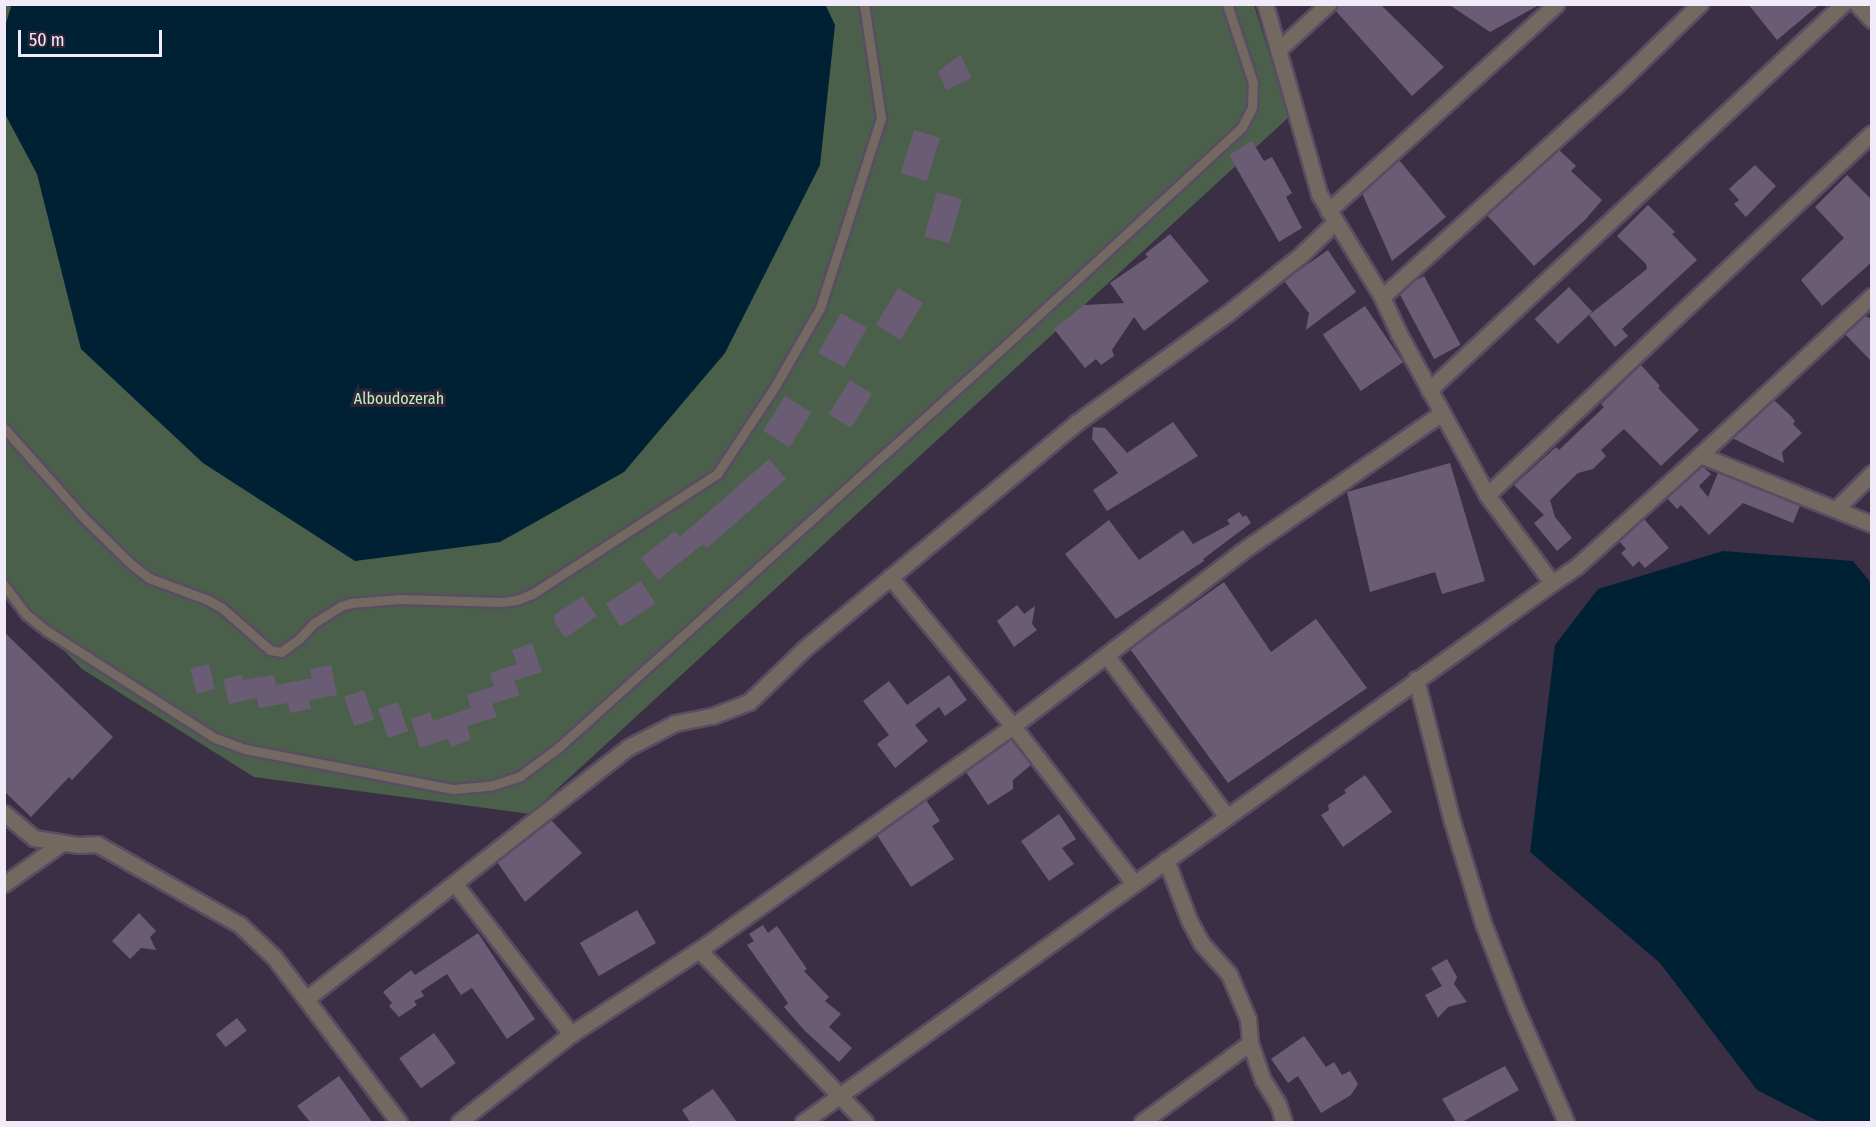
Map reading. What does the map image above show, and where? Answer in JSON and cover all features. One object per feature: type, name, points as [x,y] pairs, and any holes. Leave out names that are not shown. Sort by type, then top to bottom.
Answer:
[{"type":"street","points":[[1265,4],[1313,179],[1332,216],[1382,297],[1429,390],[1487,495],[1552,583]]},
{"type":"street","points":[[1278,50],[1328,4]]},
{"type":"street","points":[[306,999],[627,748],[675,723],[712,716],[749,702],[804,649],[1076,423],[1228,313],[1301,255],[1332,216],[1556,4]]},
{"type":"street","points":[[1382,297],[1616,86],[1700,4]]},
{"type":"street","points":[[1429,390],[1843,4]]},
{"type":"street","points":[[1857,4],[1872,20]]},
{"type":"street","points":[[1487,495],[1872,134]]},
{"type":"street","points":[[803,1122],[840,1098],[1134,883],[1576,567],[1872,296]]},
{"type":"street","points":[[459,1122],[571,1034],[699,950],[1012,726],[1242,552],[1442,413]]},
{"type":"street","points":[[1700,455],[1872,524]]},
{"type":"street","points":[[1836,509],[1872,473]]},
{"type":"street","points":[[890,577],[1012,726],[1134,883]]},
{"type":"street","points":[[1106,656],[1227,817]]},
{"type":"street","points":[[1416,680],[1452,821],[1484,923],[1516,1008],[1566,1122]]},
{"type":"street","points":[[4,813],[34,838],[62,843],[97,844],[240,925],[274,957],[399,1122]]},
{"type":"street","points":[[4,884],[62,843]]},
{"type":"street","points":[[1166,860],[1189,920],[1202,944],[1229,974],[1248,1019],[1250,1043],[1263,1080],[1278,1104],[1284,1122]]},
{"type":"street","points":[[455,884],[571,1034]]},
{"type":"street","points":[[699,950],[865,1122]]},
{"type":"street","points":[[1142,1122],[1250,1043]]},
{"type":"lane","points":[[4,428],[83,517],[131,564],[149,578],[208,600],[222,608],[270,650],[281,652],[314,623],[341,606],[351,603],[400,599],[501,602],[517,600],[532,594],[717,474],[774,388],[820,308],[882,117],[864,4]]},
{"type":"lane","points":[[4,585],[27,615],[47,631],[215,738],[245,749],[453,789],[490,786],[520,776],[568,739],[1015,336],[1242,127],[1252,107],[1253,83],[1227,4]]},
{"type":"green space","name":"Alboudozerah","points":[[4,5],[1254,5],[1289,117],[530,814],[254,777],[82,669],[5,590]]},
{"type":"water","points":[[825,4],[835,25],[820,165],[725,353],[624,472],[500,542],[355,561],[203,463],[81,349],[37,174],[5,114],[4,29],[11,7],[9,5]]},
{"type":"water","points":[[1723,551],[1853,561],[1871,583],[1871,1122],[1820,1122],[1757,1090],[1660,963],[1530,852],[1555,645],[1598,589]]},
{"type":"building","points":[[1337,4],[1380,4],[1444,67],[1412,96],[1335,10]]},
{"type":"building","points":[[1448,4],[1541,4],[1490,32]]},
{"type":"building","points":[[1748,4],[1820,4],[1777,40]]},
{"type":"building","points":[[960,55],[972,78],[946,90],[938,72]]},
{"type":"building","points":[[914,130],[940,138],[927,181],[901,173]]},
{"type":"building","points":[[1252,141],[1264,161],[1272,157],[1292,193],[1286,197],[1302,228],[1279,242],[1229,155]]},
{"type":"building","points":[[1559,150],[1576,166],[1571,171],[1602,200],[1585,220],[1534,266],[1487,215]]},
{"type":"building","points":[[1399,160],[1446,217],[1392,261],[1362,193]]},
{"type":"building","points":[[1755,165],[1776,186],[1746,217],[1734,204],[1739,200],[1729,189]]},
{"type":"building","points":[[1847,175],[1872,200],[1872,262],[1822,306],[1801,280],[1844,238],[1815,207]]},
{"type":"building","points":[[937,192],[962,199],[949,243],[924,236]]},
{"type":"building","points":[[1648,205],[1675,232],[1672,234],[1697,260],[1622,329],[1628,336],[1615,347],[1589,315],[1647,269],[1646,264],[1617,236]]},
{"type":"building","points":[[1170,234],[1209,281],[1144,331],[1134,317],[1112,350],[1114,356],[1101,365],[1096,359],[1085,368],[1054,329],[1084,305],[1124,303],[1110,283],[1148,257],[1145,254]]},
{"type":"building","points":[[1328,250],[1356,292],[1306,330],[1309,313],[1284,281]]},
{"type":"building","points":[[1424,276],[1461,345],[1434,359],[1398,290]]},
{"type":"building","points":[[1569,287],[1592,312],[1558,344],[1535,319]]},
{"type":"building","points":[[898,288],[923,303],[901,340],[876,325]]},
{"type":"building","points":[[1365,306],[1403,362],[1361,391],[1323,335]]},
{"type":"building","points":[[841,313],[867,328],[844,368],[818,353]]},
{"type":"building","points":[[1865,316],[1872,319],[1872,362],[1845,334]]},
{"type":"building","points":[[1641,365],[1660,386],[1658,388],[1699,430],[1661,466],[1624,429],[1601,450],[1606,456],[1593,469],[1578,473],[1550,500],[1555,517],[1572,538],[1557,551],[1534,523],[1544,515],[1514,485],[1556,447],[1559,450],[1604,407],[1601,404]]},
{"type":"building","points":[[850,380],[872,394],[851,428],[829,414]]},
{"type":"building","points":[[785,396],[811,412],[790,447],[763,431]]},
{"type":"building","points":[[1774,400],[1791,416],[1795,421],[1793,424],[1802,433],[1782,452],[1784,463],[1732,438]]},
{"type":"building","points":[[1173,422],[1198,456],[1107,511],[1093,490],[1118,473],[1092,439],[1093,427],[1105,428],[1127,453]]},
{"type":"building","points":[[769,459],[786,479],[707,548],[703,544],[658,580],[641,558],[675,531],[680,537]]},
{"type":"building","points":[[1450,463],[1485,581],[1442,594],[1435,572],[1370,592],[1347,492]]},
{"type":"building","points":[[1702,466],[1711,474],[1699,486],[1708,497],[1718,473],[1800,506],[1793,523],[1743,503],[1709,535],[1681,505],[1677,509],[1667,498]]},
{"type":"building","points":[[1239,512],[1243,517],[1246,515],[1251,523],[1203,559],[1204,561],[1116,619],[1065,554],[1109,520],[1139,560],[1183,530],[1193,544],[1230,524],[1227,520]]},
{"type":"building","points":[[1644,519],[1669,548],[1645,568],[1639,561],[1633,567],[1621,553],[1626,549],[1619,541]]},
{"type":"building","points":[[641,581],[656,604],[620,627],[606,604]]},
{"type":"building","points":[[1224,582],[1271,652],[1316,619],[1367,688],[1228,783],[1130,649]]},
{"type":"building","points":[[583,596],[597,616],[565,638],[554,621],[554,615]]},
{"type":"building","points":[[1017,605],[1024,614],[1035,606],[1032,624],[1037,630],[1014,647],[997,621]]},
{"type":"building","points":[[4,632],[113,737],[72,780],[69,777],[31,817],[4,791]]},
{"type":"building","points":[[532,643],[542,672],[514,681],[520,695],[492,704],[497,717],[467,726],[471,740],[451,747],[448,739],[420,748],[411,719],[430,712],[433,721],[471,708],[467,695],[494,686],[490,673],[517,664],[512,650]]},
{"type":"building","points":[[209,664],[215,689],[196,694],[190,668]]},
{"type":"building","points":[[331,665],[337,695],[309,700],[311,709],[290,713],[288,703],[259,708],[257,698],[229,704],[223,679],[242,675],[243,680],[274,675],[276,685],[312,678],[310,669]]},
{"type":"building","points":[[949,675],[967,700],[945,716],[939,707],[915,725],[928,741],[895,768],[877,744],[889,735],[863,701],[889,681],[907,705]]},
{"type":"building","points":[[364,690],[374,719],[354,726],[344,697]]},
{"type":"building","points":[[398,702],[408,731],[388,738],[378,709]]},
{"type":"building","points":[[1011,739],[1031,765],[1013,780],[1013,789],[988,805],[966,772]]},
{"type":"building","points":[[1365,775],[1392,812],[1343,847],[1321,815],[1329,810],[1328,805],[1346,793],[1344,790]]},
{"type":"building","points":[[926,800],[940,821],[932,826],[954,859],[911,887],[877,835]]},
{"type":"building","points":[[1059,814],[1076,839],[1062,848],[1074,864],[1049,881],[1021,841]]},
{"type":"building","points":[[551,820],[582,853],[525,902],[497,862]]},
{"type":"building","points":[[637,910],[656,943],[599,976],[580,943]]},
{"type":"building","points":[[139,913],[156,931],[150,937],[156,950],[141,948],[130,959],[112,941]]},
{"type":"building","points":[[763,925],[768,933],[777,926],[807,969],[804,971],[829,997],[825,1001],[841,1014],[829,1027],[852,1048],[839,1062],[805,1031],[784,1007],[788,1003],[747,945],[754,941],[749,934]]},
{"type":"building","points":[[478,933],[535,1019],[507,1039],[472,988],[461,995],[447,974],[421,991],[424,996],[414,1001],[417,1005],[399,1017],[389,1006],[392,1003],[383,992],[411,970],[415,975]]},
{"type":"building","points":[[1447,959],[1457,977],[1454,984],[1467,1002],[1448,1007],[1438,1018],[1425,995],[1442,986],[1431,968]]},
{"type":"building","points":[[237,1018],[247,1031],[226,1047],[216,1035]]},
{"type":"building","points":[[434,1033],[456,1063],[421,1088],[399,1058]]},
{"type":"building","points":[[1304,1036],[1326,1067],[1334,1062],[1342,1075],[1350,1071],[1358,1084],[1351,1095],[1321,1113],[1298,1076],[1288,1083],[1271,1059]]},
{"type":"building","points":[[1505,1066],[1519,1090],[1462,1122],[1456,1122],[1442,1099]]},
{"type":"building","points":[[339,1076],[372,1122],[310,1122],[297,1106]]},
{"type":"building","points":[[713,1089],[737,1122],[690,1122],[682,1110]]}]
